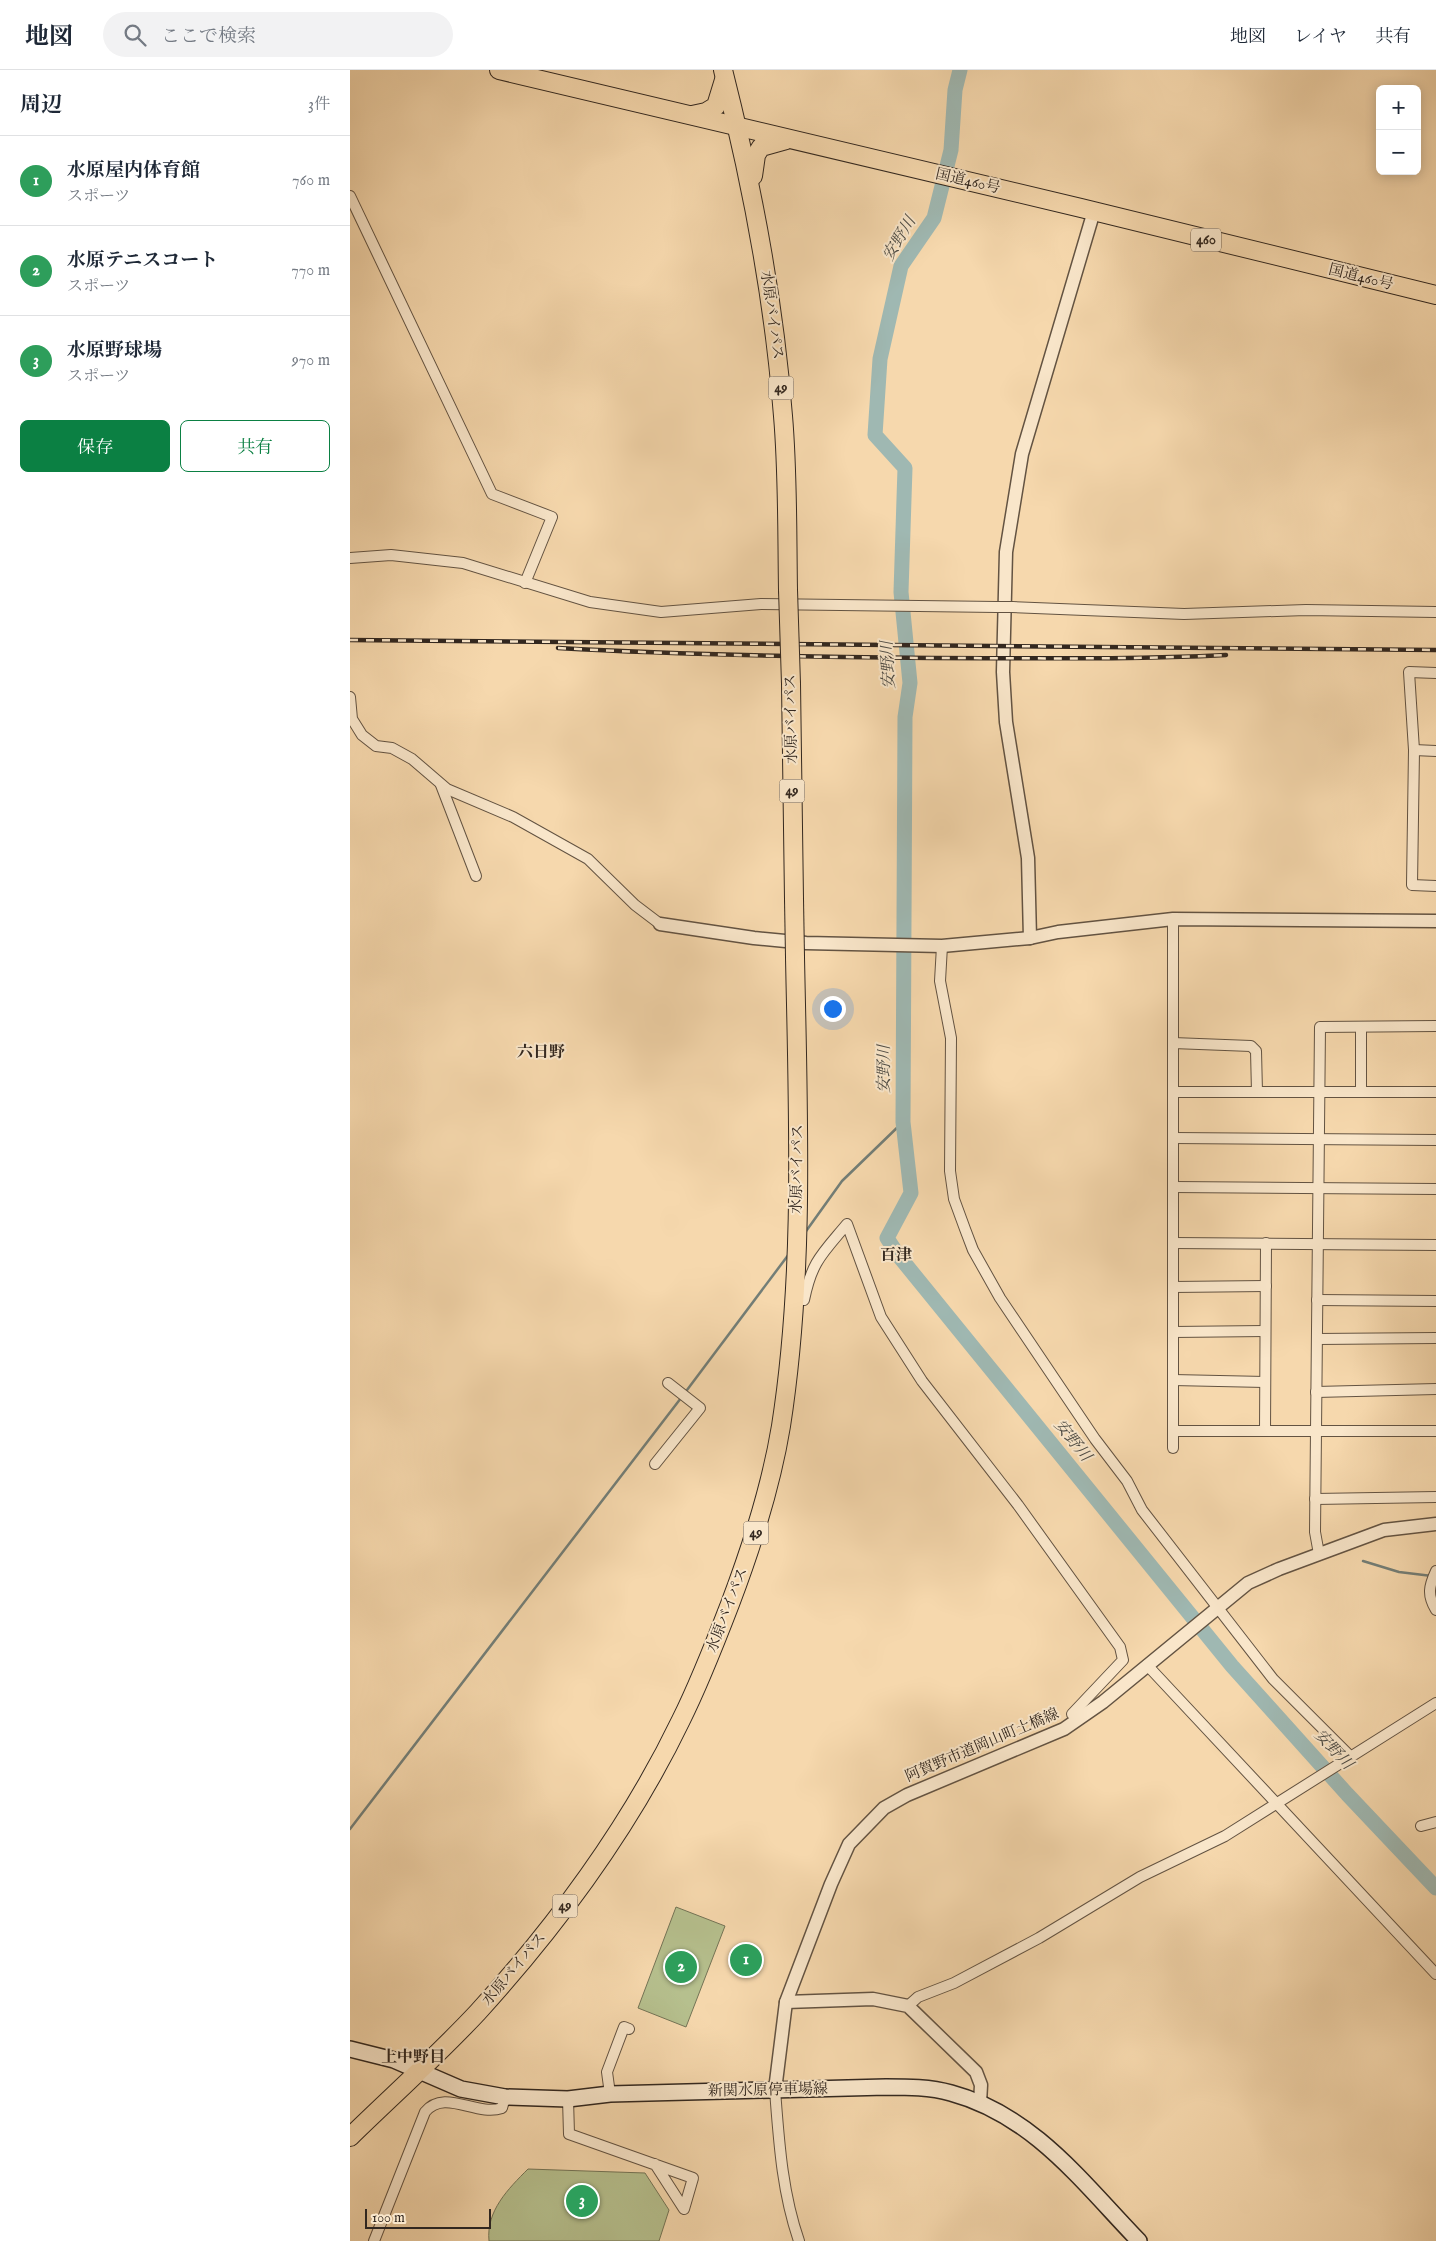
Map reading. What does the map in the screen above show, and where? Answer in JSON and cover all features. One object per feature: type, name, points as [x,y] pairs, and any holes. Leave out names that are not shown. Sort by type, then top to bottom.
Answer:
[{"type":"highway","name":"国道460号","points":[[499,70],[1094,211],[1436,295]]},
{"type":"highway","points":[[689,115],[706,112],[716,106],[724,74]]},
{"type":"highway","name":"水原バイパス","points":[[350,2137],[422,2070],[479,2011],[555,1920],[620,1827],[681,1721],[715,1643],[757,1530],[780,1430],[791,1334],[798,1125],[783,409],[767,279],[752,189],[724,74]]},
{"type":"highway","points":[[752,189],[758,151],[764,145],[789,139]]},
{"type":"main road","name":"新関水原停車場線","points":[[350,2049],[368,2052],[422,2070],[461,2089],[505,2097],[568,2099],[610,2094],[918,2088],[950,2092],[1010,2117],[1037,2137],[1139,2241]]},
{"type":"street","points":[[350,196],[492,494],[552,517],[525,583]]},
{"type":"street","points":[[1030,938],[1028,858],[1006,722],[1003,672],[1006,552],[1022,454],[1094,211]]},
{"type":"street","points":[[350,558],[391,555],[463,563],[590,602],[661,612],[760,604],[1012,607],[1184,614],[1306,610],[1436,612]]},
{"type":"street","points":[[1436,673],[1409,672],[1414,750],[1412,886],[1436,886]]},
{"type":"street","points":[[350,697],[352,719],[362,735],[376,746],[392,748],[412,759],[441,785],[474,802],[513,817],[588,859],[635,905],[664,924],[754,938],[844,944],[937,945],[1030,938],[1058,932],[1173,920],[1436,921]]},
{"type":"street","points":[[1414,750],[1436,750]]},
{"type":"street","points":[[441,785],[476,876]]},
{"type":"street","points":[[1173,920],[1173,1448]]},
{"type":"street","points":[[937,945],[940,981],[951,1038],[950,1171],[954,1199],[973,1250],[1000,1298],[1094,1439],[1127,1482],[1142,1510],[1212,1611],[1347,1758]]},
{"type":"street","points":[[1361,1026],[1361,1092]]},
{"type":"street","points":[[1319,1554],[1315,1532],[1315,1499],[1320,1027],[1436,1026]]},
{"type":"street","points":[[1173,1044],[1251,1046],[1256,1051],[1257,1092]]},
{"type":"street","points":[[1173,1092],[1436,1092]]},
{"type":"street","points":[[1173,1138],[1436,1140]]},
{"type":"street","points":[[1173,1187],[1436,1188]]},
{"type":"street","points":[[804,1300],[809,1275],[816,1261],[847,1224],[881,1317],[917,1373],[951,1421],[1018,1505],[1120,1647],[1123,1660],[1072,1714]]},
{"type":"street","points":[[1173,1243],[1436,1244]]},
{"type":"street","points":[[1265,1431],[1266,1243]]},
{"type":"street","points":[[1173,1287],[1266,1286]]},
{"type":"street","points":[[1317,1300],[1436,1301]]},
{"type":"street","points":[[1173,1332],[1265,1331]]},
{"type":"street","points":[[1317,1339],[1436,1338]]},
{"type":"street","points":[[1173,1380],[1265,1382]]},
{"type":"street","points":[[655,1464],[700,1408],[668,1383]]},
{"type":"street","points":[[1316,1392],[1436,1389]]},
{"type":"street","points":[[1173,1431],[1436,1431]]},
{"type":"street","points":[[1315,1499],[1436,1497]]},
{"type":"street","name":"阿賀野市道岡山町土橋線","points":[[775,2090],[786,2002],[830,1884],[849,1844],[884,1808],[907,1795],[1064,1729],[1103,1702],[1248,1583],[1384,1530],[1436,1524]]},
{"type":"street","points":[[1436,1571],[1430,1586],[1429,1598],[1436,1610]]},
{"type":"street","points":[[1151,1662],[1436,1974]]},
{"type":"street","points":[[908,2006],[918,1997],[954,1983],[1039,1938],[1107,1895],[1199,1847],[1225,1836],[1436,1703]]},
{"type":"street","points":[[1421,1826],[1436,1822]]},
{"type":"street","points":[[786,2002],[873,2000],[908,2006],[976,2072],[981,2085],[980,2103]]},
{"type":"street","points":[[610,2094],[607,2072],[624,2027],[629,2029]]},
{"type":"street","points":[[775,2090],[781,2164],[789,2210],[799,2241]]},
{"type":"street","points":[[374,2241],[425,2112],[430,2106],[446,2101],[494,2111],[502,2108],[505,2097]]},
{"type":"street","points":[[568,2099],[569,2134],[655,2164],[693,2178],[684,2209],[655,2164]]},
{"type":"green space","points":[[676,1907],[725,1926],[686,2027],[638,2008]]},
{"type":"green space","points":[[528,2169],[645,2173],[669,2210],[659,2241],[489,2241],[489,2230],[495,2210],[513,2184]]},
{"type":"waterway","name":"安野川","points":[[960,70],[955,90],[951,150],[934,218],[901,266],[880,359],[875,435],[905,468],[901,592],[910,683],[905,717],[903,1122],[911,1193],[887,1238],[898,1255],[1232,1666],[1347,1794],[1436,1888]]},
{"type":"waterway","points":[[804,1234],[842,1181],[903,1122]]},
{"type":"waterway","points":[[684,1394],[789,1254]]},
{"type":"waterway","points":[[350,1829],[681,1398]]},
{"type":"waterway","points":[[1363,1561],[1399,1572],[1432,1576]]},
{"type":"railway","points":[[350,640],[1436,650]]},
{"type":"railway","points":[[558,648],[698,654],[885,658],[1116,658],[1226,655]]},
{"type":"place","name":"水原屋内体育館","points":[[746,1960]]},
{"type":"place","name":"水原テニスコート","points":[[681,1967]]},
{"type":"place","name":"水原野球場","points":[[582,2201]]},
{"type":"district","name":"六日野","points":[[541,1053]]},
{"type":"district","name":"百津","points":[[896,1256]]},
{"type":"district","name":"上中野目","points":[[413,2058]]}]
